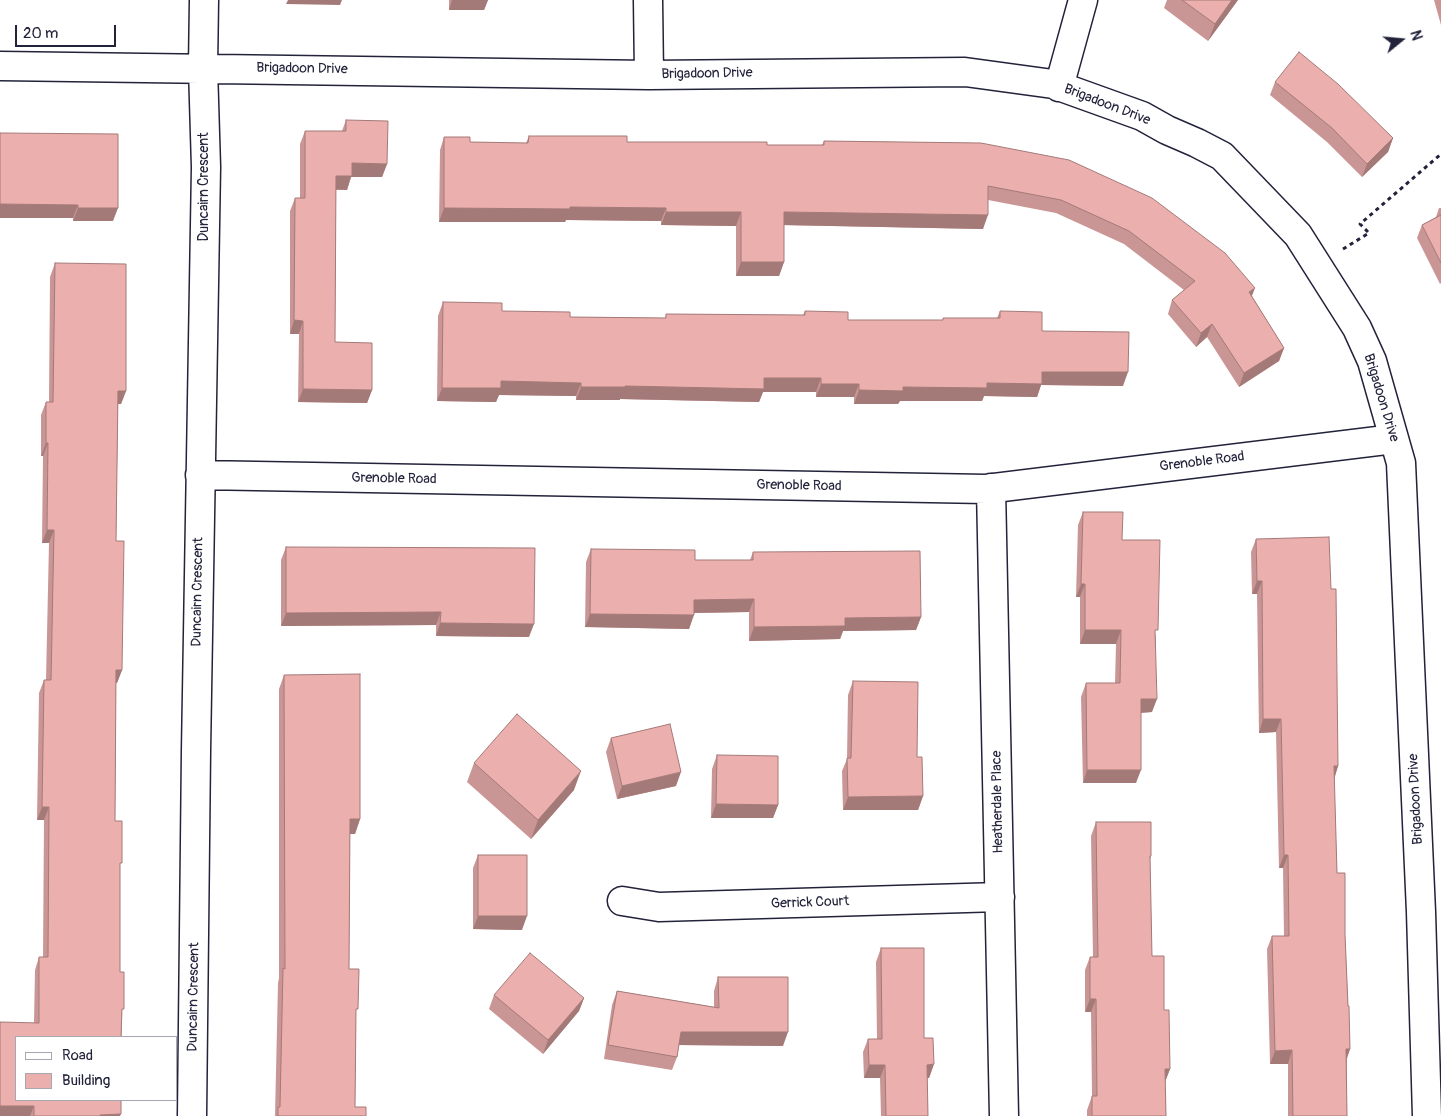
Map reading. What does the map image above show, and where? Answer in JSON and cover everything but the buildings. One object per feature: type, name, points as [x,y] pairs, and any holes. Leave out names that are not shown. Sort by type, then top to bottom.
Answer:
[{"type":"street","name":"Duncairn Crescent","points":[[192,1116],[206,167],[203,68],[204,0]]},
{"type":"street","points":[[648,0],[649,75]]},
{"type":"street","points":[[1060,87],[1083,0]]},
{"type":"street","name":"Brigadoon Drive","points":[[0,66],[649,75],[933,72],[993,75],[1053,84],[1112,104],[1142,116],[1222,156],[1298,235],[1357,328],[1372,361],[1401,463],[1431,912],[1427,1116]]},
{"type":"street","name":"Grenoble Road","points":[[200,475],[986,489],[1394,439]]},
{"type":"street","name":"Heatherdale Place","points":[[991,488],[1004,1116]]},
{"type":"street","name":"Gerrick Court","points":[[622,902],[659,907],[1000,898]]},
{"type":"path","points":[[1317,266],[1369,233],[1360,224],[1441,154]]}]
